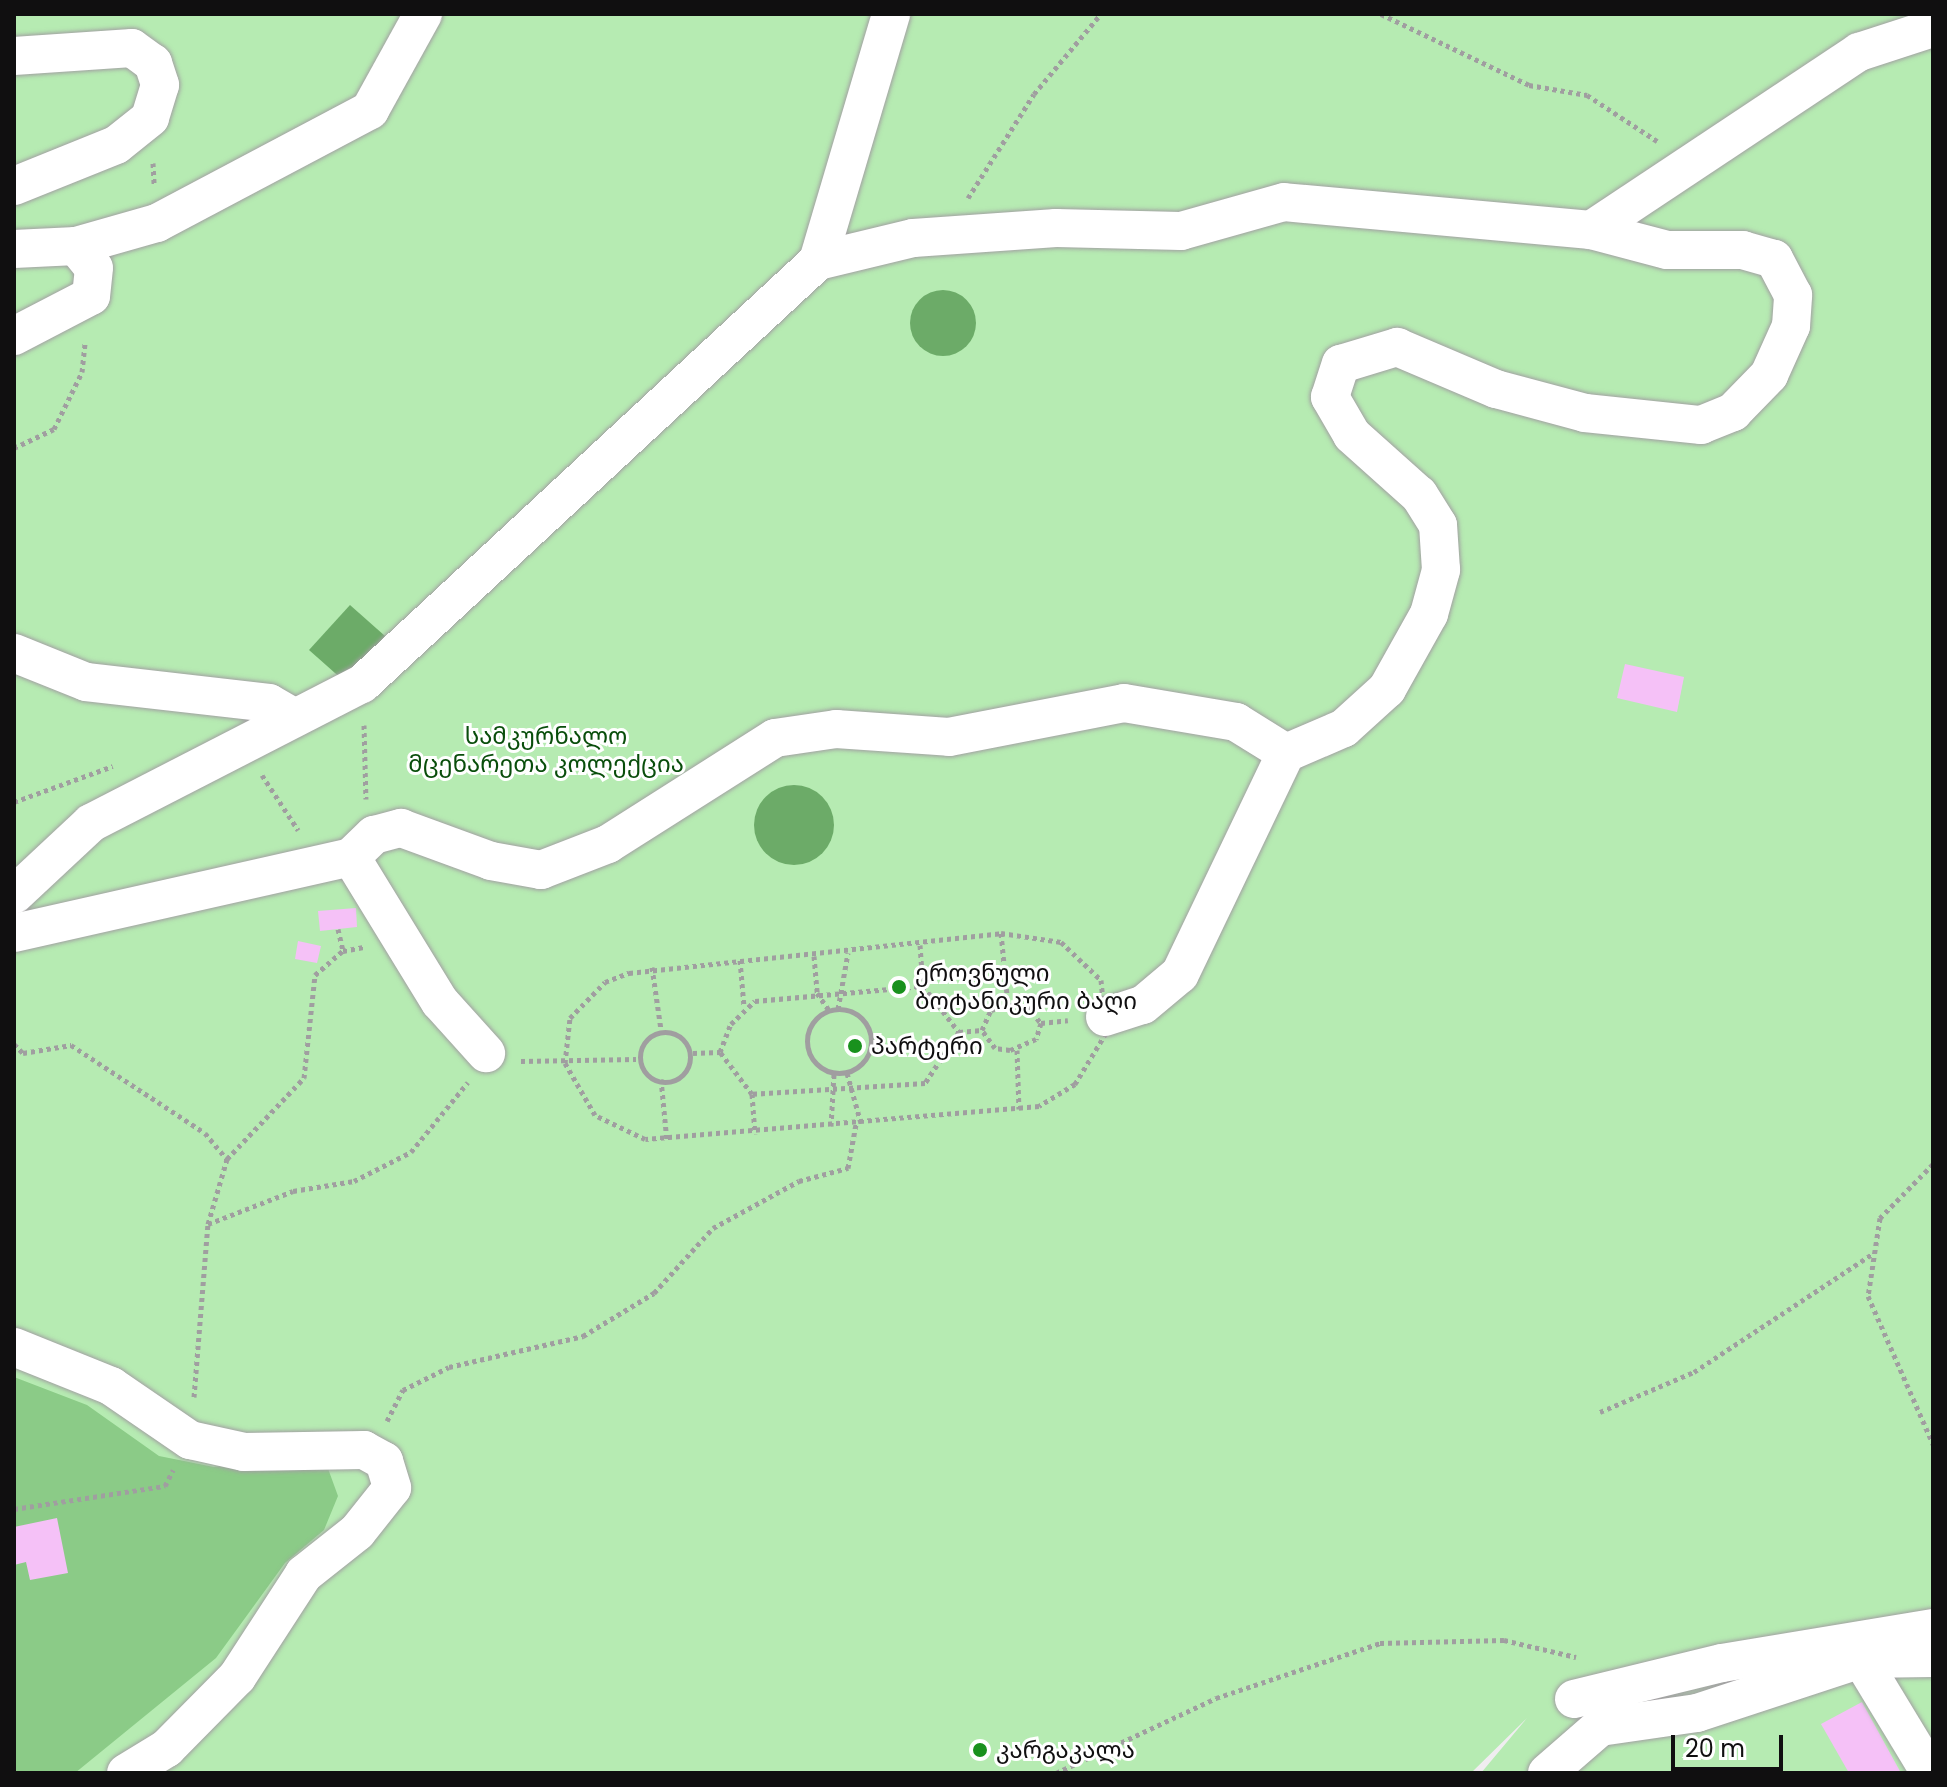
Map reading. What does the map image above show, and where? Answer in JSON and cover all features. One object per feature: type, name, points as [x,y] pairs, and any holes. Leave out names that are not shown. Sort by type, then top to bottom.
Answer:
[{"type":"lane","points":[[14,249],[76,246],[157,223],[370,110],[423,14]]},
{"type":"lane","points":[[14,895],[91,823],[362,684],[818,261],[891,14]]},
{"type":"lane","points":[[1591,230],[1689,161],[1859,52],[1933,28]]},
{"type":"lane","points":[[14,56],[132,48],[153,63],[160,85],[150,118],[116,145],[14,186]]},
{"type":"lane","points":[[818,261],[944,235],[1181,231],[1284,202],[1334,212],[1591,230],[1667,250],[1743,250],[1774,259],[1793,295],[1782,355],[1753,397],[1701,425],[1585,413],[1496,389],[1397,347],[1341,364],[1330,397],[1352,435],[1419,495],[1438,525],[1441,570],[1429,614],[1387,689],[1344,728],[1286,753],[1180,974],[1143,1005],[1091,1018]]},
{"type":"lane","points":[[14,336],[91,296],[94,268],[76,246]]},
{"type":"lane","points":[[14,653],[86,682],[269,703],[293,717]]},
{"type":"lane","points":[[14,933],[348,852],[401,828],[491,861],[541,870],[608,844],[775,738],[836,729],[949,737],[1124,703],[1236,722],[1286,753]]},
{"type":"lane","points":[[348,852],[400,939],[461,1030],[486,1053]]},
{"type":"lane","points":[[14,1347],[111,1386],[190,1440],[244,1452],[364,1450],[384,1461],[392,1488],[357,1532],[304,1574],[237,1677],[167,1748],[126,1773]]},
{"type":"lane","points":[[1574,1699],[1722,1663],[1933,1628]]},
{"type":"lane","points":[[1547,1773],[1600,1727],[1697,1713],[1861,1659],[1933,1658]]},
{"type":"lane","points":[[1861,1659],[1930,1773]]},
{"type":"path","points":[[944,235],[1034,94],[1101,14]]},
{"type":"path","points":[[1381,14],[1529,85],[1587,95],[1689,161]]},
{"type":"path","points":[[150,118],[157,223]]},
{"type":"path","points":[[14,448],[54,429],[82,372],[87,331]]},
{"type":"path","points":[[348,852],[362,684]]},
{"type":"path","points":[[243,746],[348,852]]},
{"type":"path","points":[[338,929],[343,951]]},
{"type":"path","points":[[1001,933],[1043,935],[1078,953],[1101,980],[1091,1018],[1106,1033],[1075,1084],[1058,1098],[1019,1109],[755,1134],[667,1141],[617,1130],[595,1115],[565,1063],[570,1018],[585,999],[605,982],[652,967],[848,953],[1001,933]]},
{"type":"path","points":[[1001,933],[1008,1005]]},
{"type":"path","points":[[14,1509],[165,1486],[190,1440],[208,1224],[227,1159],[304,1078],[315,975],[343,951],[400,939]]},
{"type":"path","points":[[920,945],[923,986],[959,1032]]},
{"type":"path","points":[[837,1010],[847,989],[848,953]]},
{"type":"path","points":[[814,956],[817,993],[830,1010]]},
{"type":"path","points":[[720,1052],[744,1007],[740,960]]},
{"type":"path","points":[[652,967],[662,1036]]},
{"type":"path","points":[[744,1007],[847,989],[923,986]]},
{"type":"path","points":[[982,1030],[991,1010],[1008,1005],[1027,1006],[1041,1023]]},
{"type":"path","points":[[830,1010],[861,1017],[871,1036],[867,1056],[847,1073],[834,1074],[815,1063],[807,1044],[813,1024],[830,1010]]},
{"type":"path","points":[[1041,1023],[1091,1018]]},
{"type":"path","points":[[982,1030],[995,1048],[1017,1050],[1036,1039],[1041,1023]]},
{"type":"path","points":[[959,1032],[982,1030]]},
{"type":"path","points":[[752,1094],[856,1089],[932,1079],[959,1032]]},
{"type":"path","points":[[636,1059],[644,1041],[662,1036],[679,1036],[693,1053]]},
{"type":"path","points":[[14,1044],[23,1053],[71,1045],[205,1133],[227,1159]]},
{"type":"path","points":[[1017,1050],[1019,1109]]},
{"type":"path","points":[[693,1053],[720,1052]]},
{"type":"path","points":[[720,1052],[752,1094],[755,1134]]},
{"type":"path","points":[[208,1224],[293,1191],[354,1181],[411,1152],[439,1124],[486,1053],[565,1063],[636,1059]]},
{"type":"path","points":[[636,1059],[646,1076],[661,1079],[689,1070],[693,1053]]},
{"type":"path","points":[[364,1450],[403,1390],[480,1357],[583,1336],[654,1293],[713,1228],[799,1181],[848,1168],[858,1123],[856,1089],[847,1073]]},
{"type":"path","points":[[831,1126],[828,1091],[834,1074]]},
{"type":"path","points":[[661,1079],[667,1141]]},
{"type":"path","points":[[1933,1164],[1880,1218],[1868,1296],[1933,1444]]},
{"type":"path","points":[[1600,1412],[1694,1372],[1874,1253]]},
{"type":"path","points":[[1056,1773],[1216,1698],[1380,1643],[1504,1640],[1580,1658],[1574,1699]]},
{"type":"green space","name":"ეროვნული ბოტანიკური ბაღი","points":[[14,14],[1933,14],[1933,1773],[1481,1773],[1527,1718],[1471,1773],[14,1773]]},
{"type":"shaded area","points":[[936,290],[950,290],[962,295],[971,304],[976,323],[974,336],[967,347],[950,356],[936,356],[924,351],[915,342],[910,330],[910,316],[915,304],[924,295]]},
{"type":"shaded area","points":[[350,605],[385,636],[344,681],[309,650]]},
{"type":"shaded area","points":[[794,785],[809,788],[822,797],[831,810],[834,825],[831,840],[822,853],[809,862],[794,865],[779,862],[766,853],[757,840],[754,825],[757,810],[766,797],[779,788]]},
{"type":"shaded area","points":[[14,1377],[87,1405],[159,1456],[214,1467],[286,1456],[326,1463],[338,1496],[324,1530],[285,1563],[216,1658],[75,1773],[14,1773]]},
{"type":"building","points":[[1625,664],[1684,677],[1677,712],[1617,698]]},
{"type":"building","points":[[356,908],[357,927],[320,931],[318,911]]},
{"type":"building","points":[[298,941],[321,946],[317,963],[295,959]]},
{"type":"building","points":[[57,1518],[68,1573],[30,1580],[26,1562],[14,1565],[14,1527]]},
{"type":"building","points":[[1862,1702],[1901,1773],[1849,1773],[1821,1724]]},
{"type":"place","name":"ეროვნული ბოტანიკური ბაღი","points":[[899,987]]},
{"type":"place","name":"პარტერი","points":[[855,1046]]},
{"type":"place","name":"კარგაკალა","points":[[980,1750]]},
{"type":"park label","name":"სამკურნალო მცენარეთა კოლექცია","points":[[546,750]]}]
